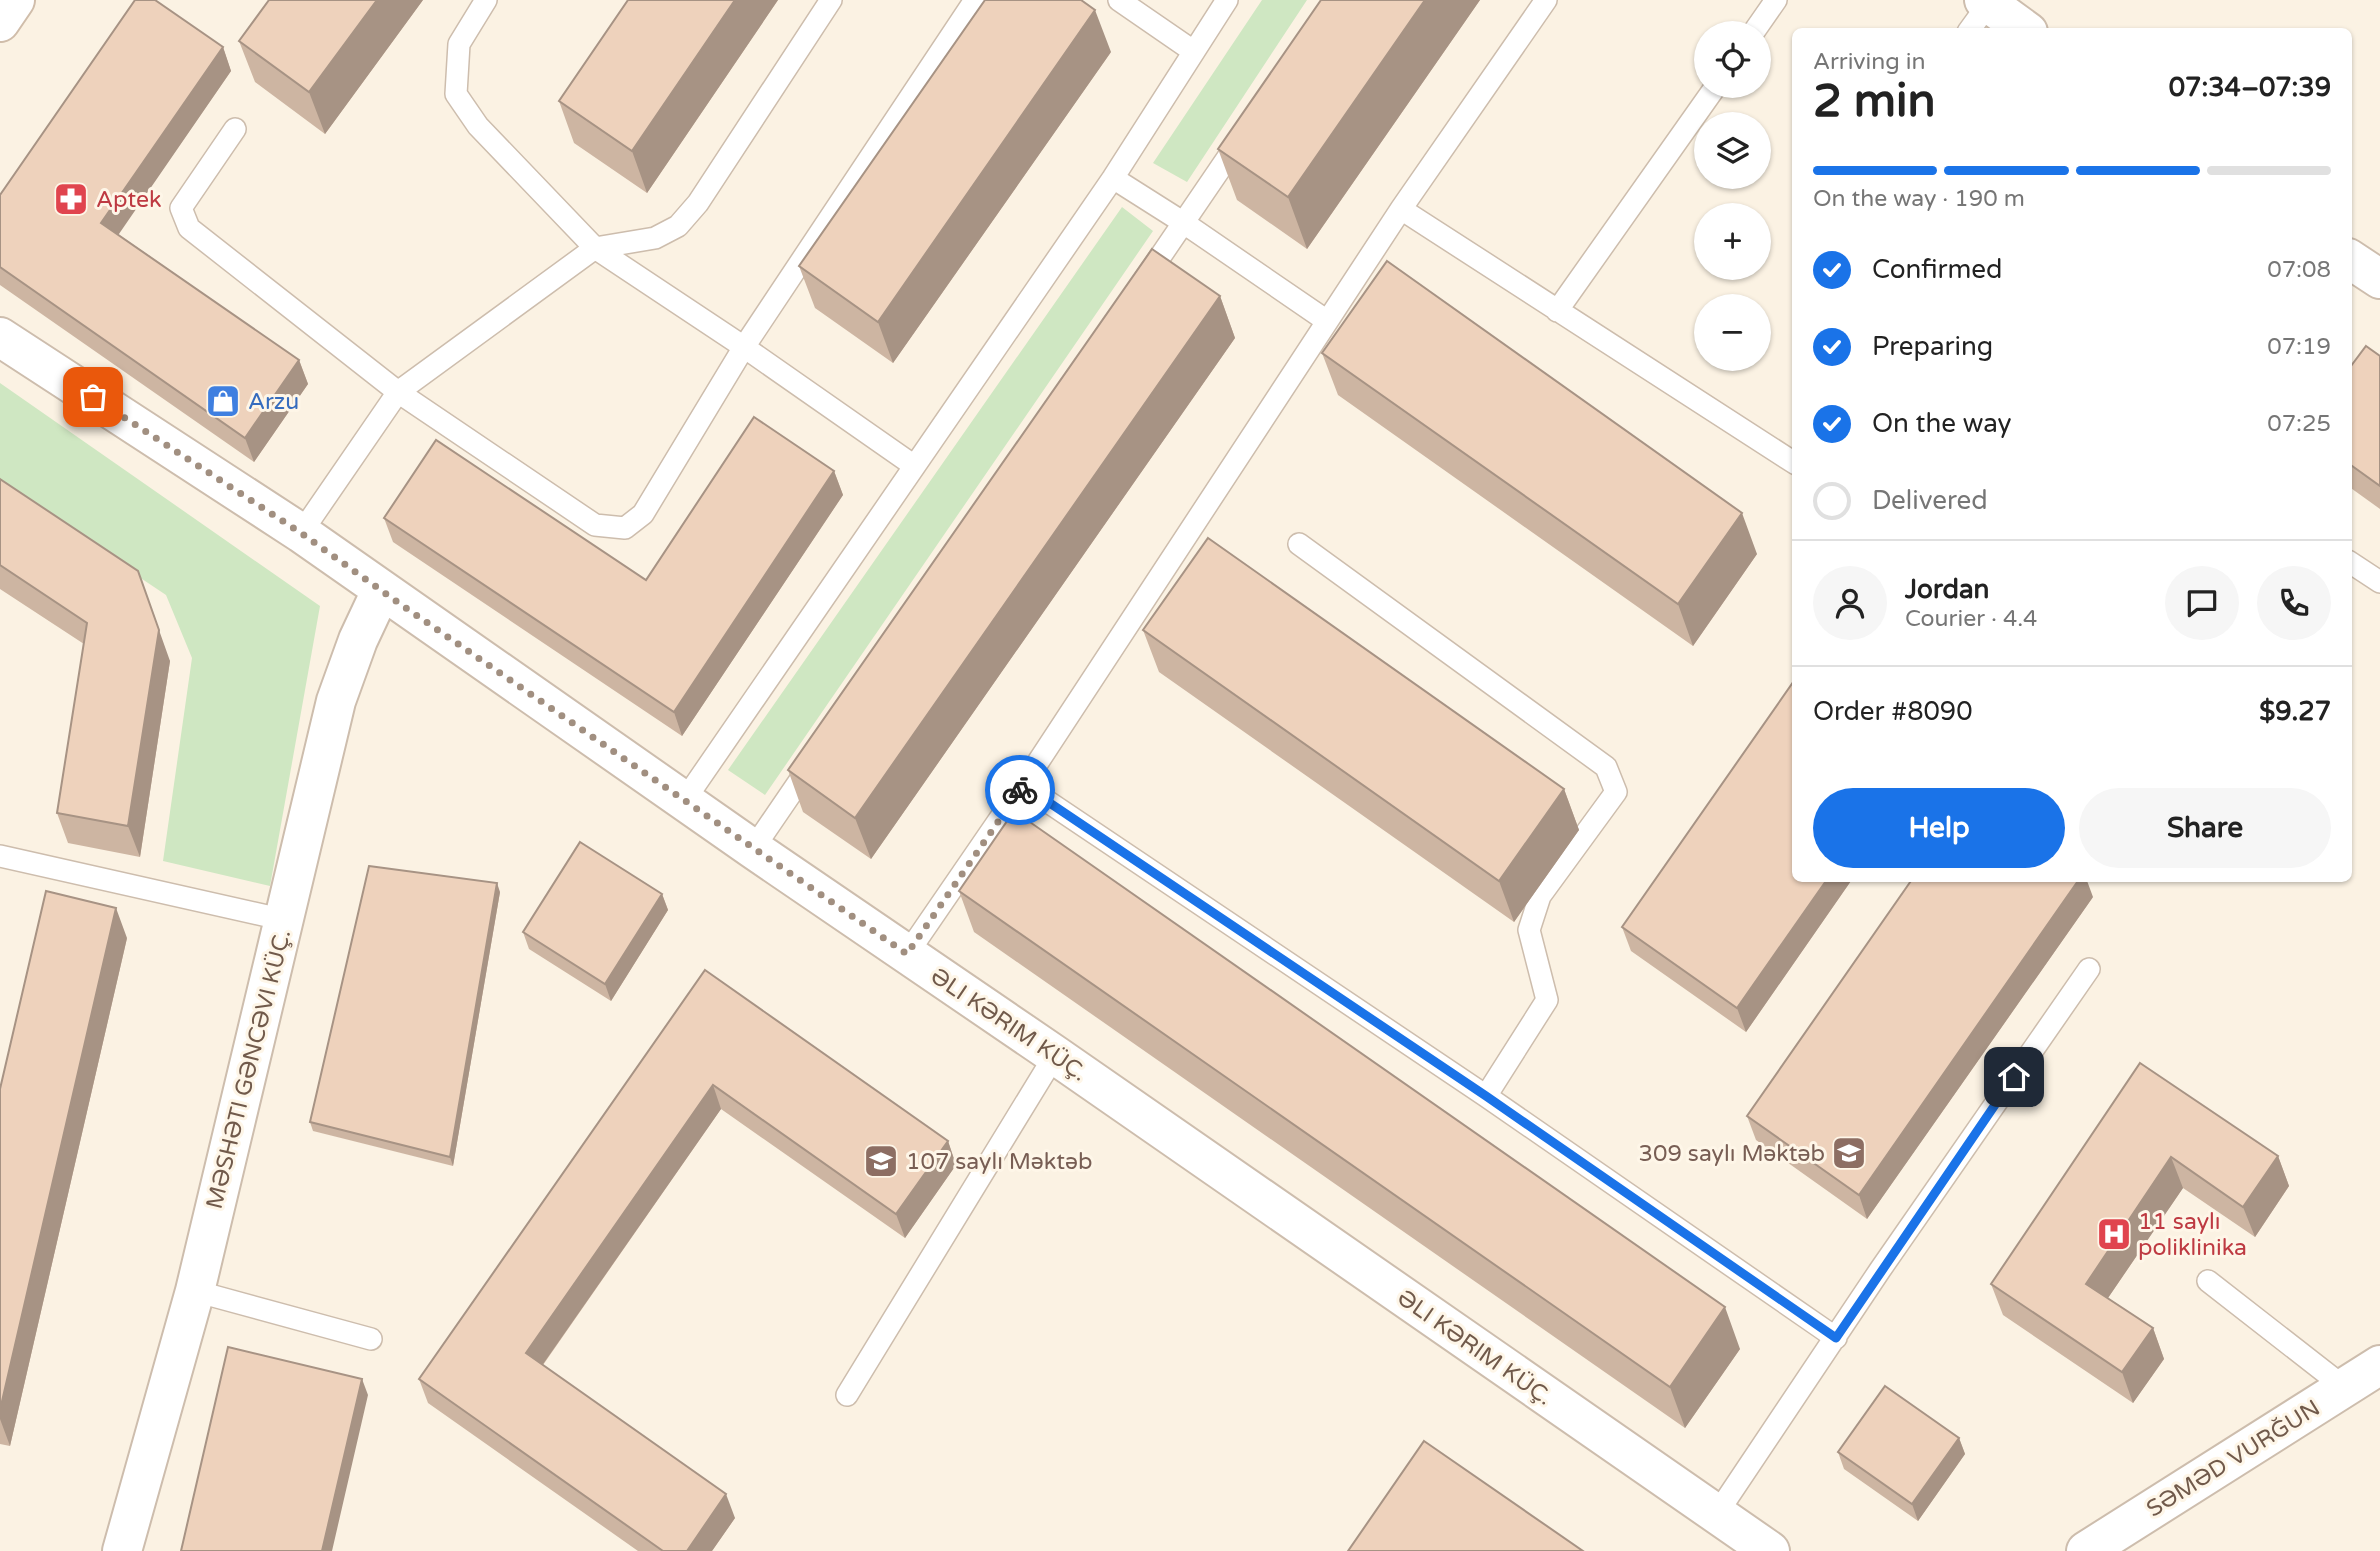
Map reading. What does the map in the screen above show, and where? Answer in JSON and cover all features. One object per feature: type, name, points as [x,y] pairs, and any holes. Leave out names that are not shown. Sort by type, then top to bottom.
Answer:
[{"type":"street","points":[[0,22],[15,0]]},
{"type":"street","points":[[1980,12],[2018,28]]},
{"type":"street","name":"ƏLI KƏRIM KÜÇ.","points":[[0,337],[301,533],[753,849],[1770,1551]]},
{"type":"street","name":"MƏSHƏTI GƏNCƏVI KÜÇ.","points":[[122,1551],[195,1291],[336,701],[358,640],[381,591]]},
{"type":"street","name":"SƏMƏD VURĞUN","points":[[2086,1551],[2380,1365]]},
{"type":"lane","points":[[486,0],[459,44],[456,94],[478,126],[595,248],[744,347],[913,466]]},
{"type":"lane","points":[[301,533],[398,392],[595,248],[655,238],[678,226],[698,203],[831,0]]},
{"type":"lane","points":[[235,129],[181,208],[189,228],[398,392],[595,525],[625,528],[643,514],[744,347],[975,0]]},
{"type":"lane","points":[[1119,0],[1193,51]]},
{"type":"lane","points":[[684,801],[1113,178],[1227,0]]},
{"type":"lane","points":[[907,954],[1023,785],[1401,209],[1546,0]]},
{"type":"lane","points":[[1761,21],[1776,0]]},
{"type":"lane","points":[[1557,311],[1708,98]]},
{"type":"lane","points":[[1137,291],[1251,123]]},
{"type":"lane","points":[[1113,178],[1327,321]]},
{"type":"lane","points":[[1401,209],[1792,461]]},
{"type":"lane","points":[[1299,544],[1606,767],[1616,792],[1540,896],[1530,930],[1547,1000],[1486,1096]]},
{"type":"lane","points":[[2352,564],[2380,582]]},
{"type":"lane","points":[[753,849],[823,747]]},
{"type":"lane","points":[[1023,785],[1486,1096],[1836,1338]]},
{"type":"lane","points":[[0,856],[285,920]]},
{"type":"lane","points":[[1716,1515],[2088,969]]},
{"type":"lane","points":[[847,1395],[1055,1055]]},
{"type":"lane","points":[[2208,1281],[2344,1387]]},
{"type":"lane","points":[[195,1291],[371,1339]]},
{"type":"green space","points":[[1262,0],[1307,0],[1187,182],[1153,163]]},
{"type":"green space","points":[[1122,207],[1153,231],[765,795],[728,770]]},
{"type":"green space","points":[[0,383],[320,606],[270,886],[163,861],[192,658],[166,595],[0,484]]},
{"type":"building","points":[[135,0],[155,0],[223,47],[101,223],[299,360],[245,438],[0,267],[0,195]]},
{"type":"building","points":[[269,0],[377,0],[309,92],[239,41]]},
{"type":"building","points":[[628,0],[735,0],[632,151],[559,101]]},
{"type":"building","points":[[985,0],[1081,0],[1095,10],[878,322],[799,266]]},
{"type":"building","points":[[1321,0],[1425,0],[1288,197],[1218,149]]},
{"type":"building","points":[[1152,249],[1220,296],[855,818],[788,770]]},
{"type":"building","points":[[1387,261],[1742,513],[1678,604],[1322,353]]},
{"type":"building","points":[[2366,346],[2380,356],[2380,486],[2352,466],[2352,365]]},
{"type":"building","points":[[754,417],[834,471],[674,712],[384,518],[436,440],[646,580]]},
{"type":"building","points":[[0,479],[138,571],[159,630],[128,826],[57,813],[87,623],[0,565]]},
{"type":"building","points":[[1208,538],[1564,789],[1499,881],[1143,630]]},
{"type":"building","points":[[1792,684],[1792,882],[1825,882],[1737,1008],[1622,927]]},
{"type":"building","points":[[1014,811],[1725,1307],[1670,1387],[959,891]]},
{"type":"building","points":[[580,842],[662,894],[605,984],[523,932]]},
{"type":"building","points":[[369,866],[497,883],[450,1157],[310,1122]]},
{"type":"building","points":[[1910,882],[2077,882],[1859,1195],[1747,1116]]},
{"type":"building","points":[[46,891],[116,908],[0,1410],[0,1089]]},
{"type":"building","points":[[705,970],[948,1141],[896,1214],[713,1085],[526,1353],[726,1494],[687,1551],[663,1551],[419,1379]]},
{"type":"building","points":[[2140,1063],[2278,1156],[2243,1207],[2171,1157],[2086,1284],[2153,1328],[2122,1372],[1991,1284]]},
{"type":"building","points":[[228,1347],[362,1379],[322,1551],[181,1551]]},
{"type":"building","points":[[1885,1386],[1959,1438],[1912,1504],[1838,1452]]},
{"type":"building","points":[[1424,1441],[1583,1551],[1348,1551]]},
{"type":"way so far","points":[[93,397],[301,533],[907,954],[1020,790]]},
{"type":"place","name":"Aptek","points":[[71,199]]},
{"type":"place","name":"Arzu","points":[[223,401]]},
{"type":"place","name":"309 saylı Məktəb","points":[[1849,1153]]},
{"type":"place","name":"107 saylı Məktəb","points":[[881,1161]]},
{"type":"place","name":"11 saylı poliklinika","points":[[2114,1234]]},
{"type":"route","points":[[1020,790],[1023,785],[1416,1049],[1836,1338],[2014,1077]]}]
